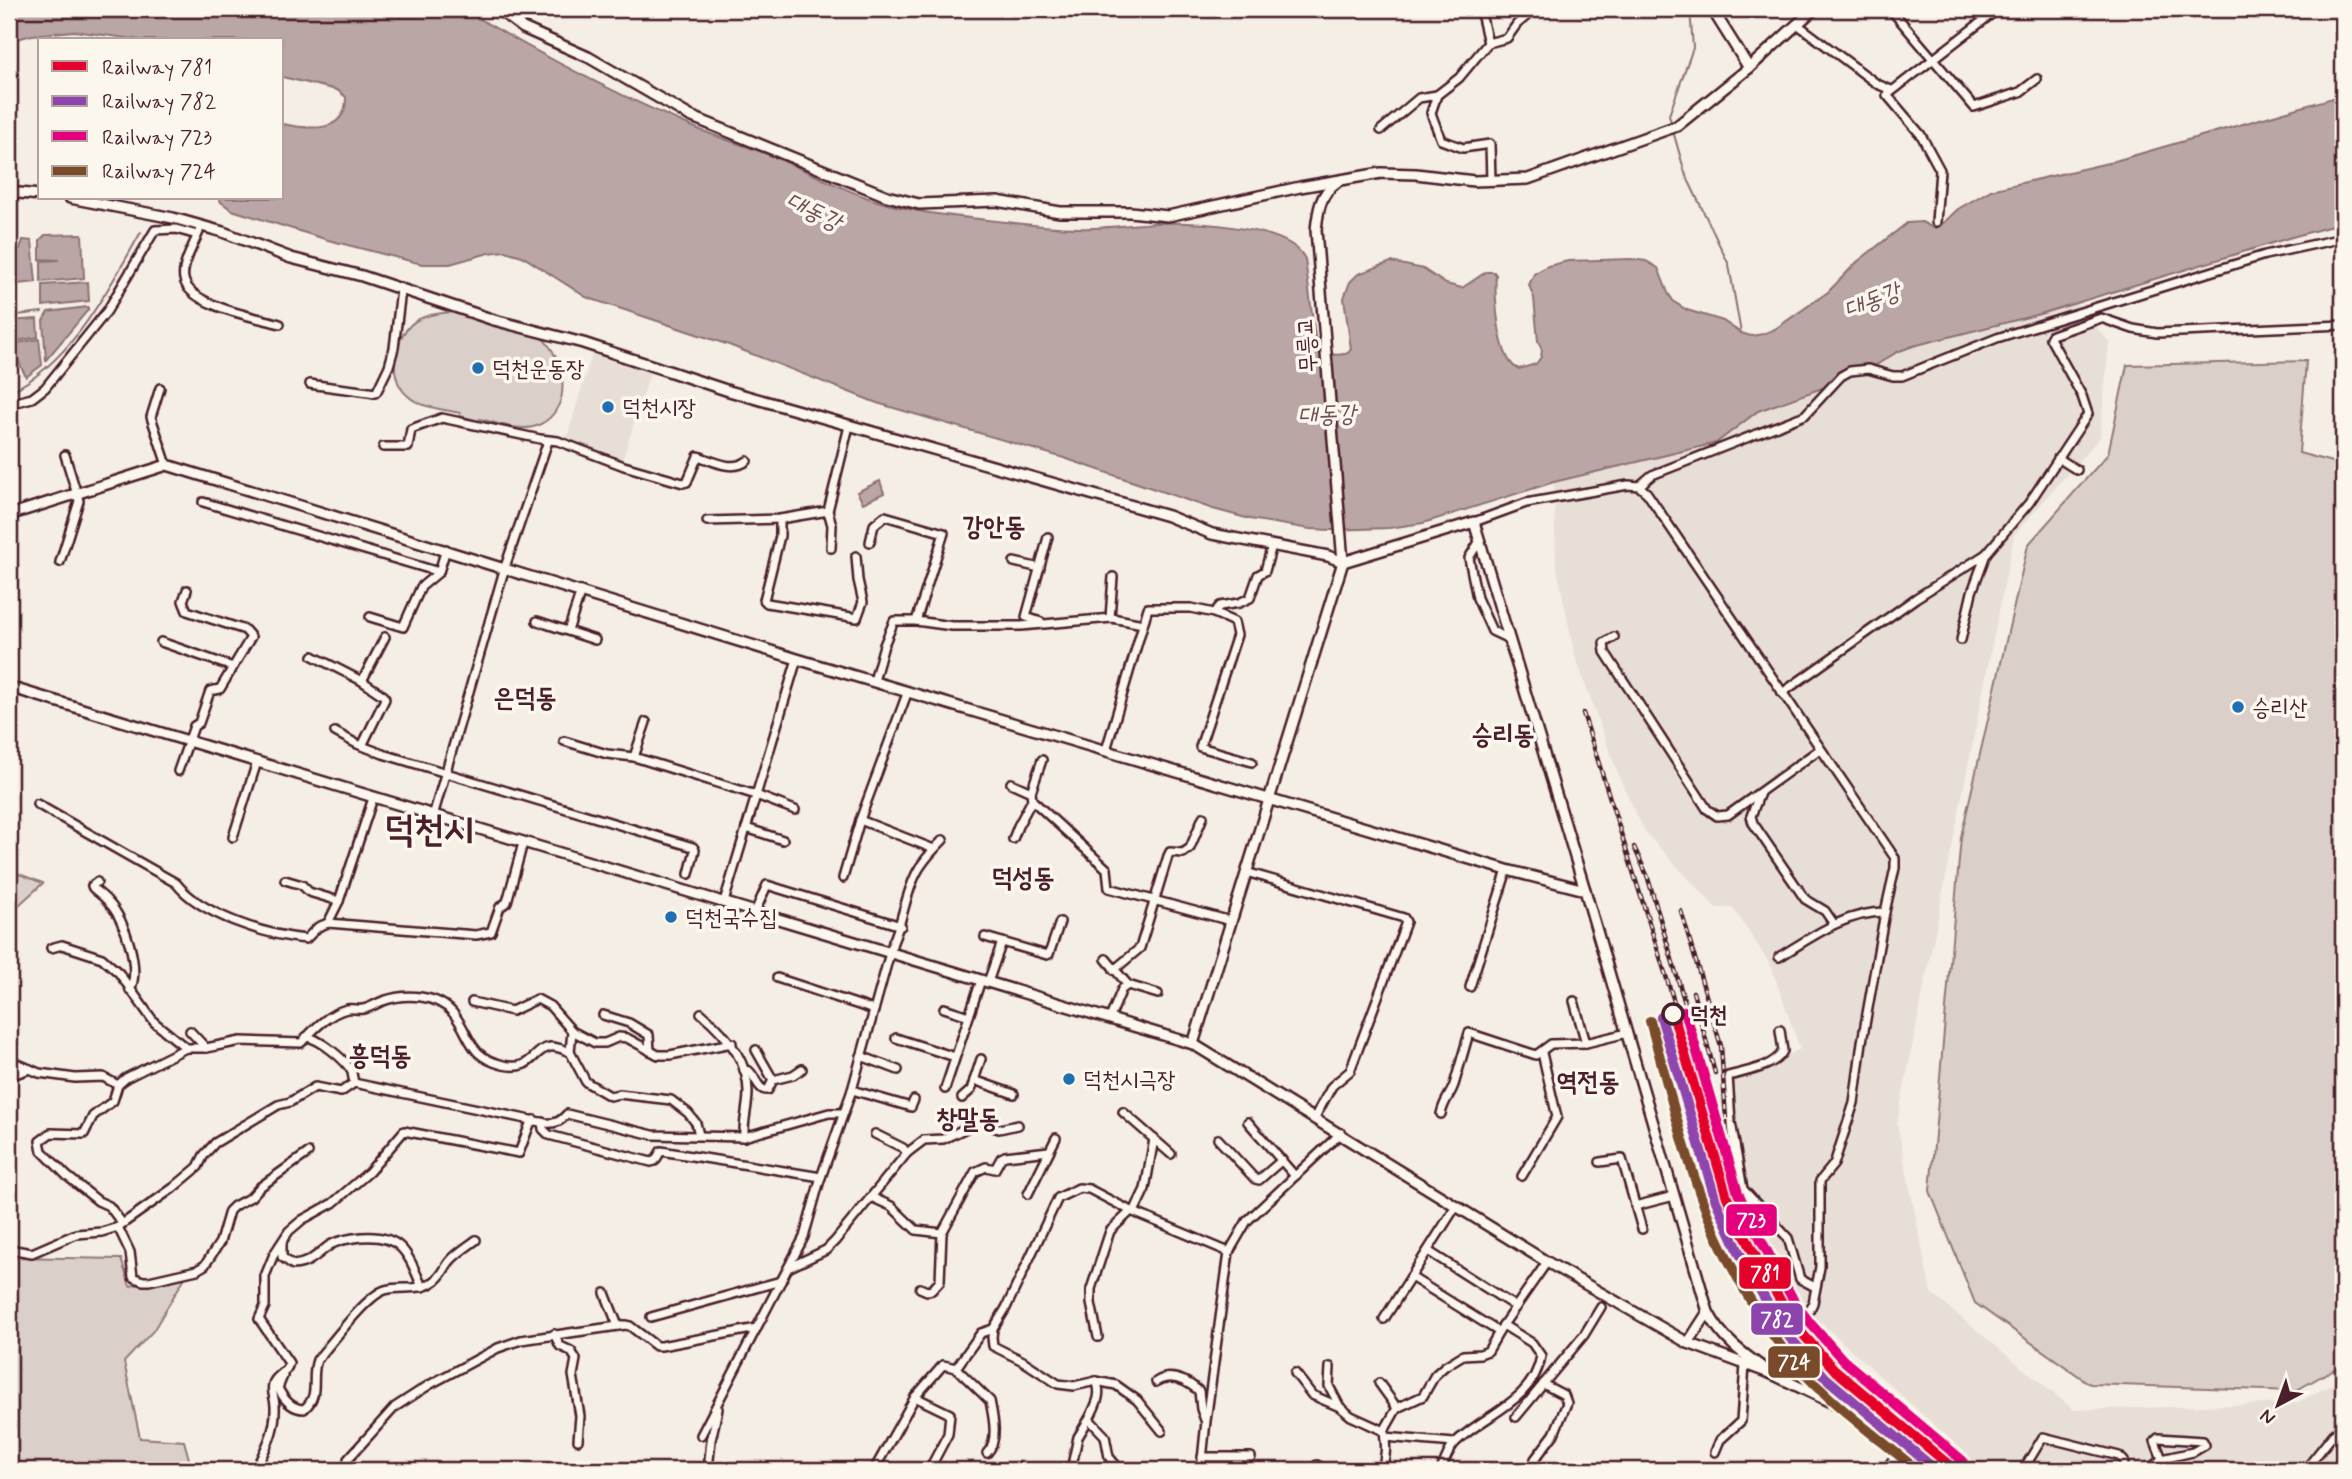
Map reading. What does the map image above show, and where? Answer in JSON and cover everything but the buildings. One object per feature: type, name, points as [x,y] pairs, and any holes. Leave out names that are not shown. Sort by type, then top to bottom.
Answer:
[{"type":"main road","points":[[498,9],[523,28],[597,63],[690,116],[887,196],[919,204],[997,201],[1060,212],[1177,215],[1212,205],[1381,173],[1491,181],[1528,179],[1677,126],[1749,68],[1814,9]]},
{"type":"main road","points":[[1712,9],[1749,68]]},
{"type":"main road","name":"무릉교","points":[[1339,181],[1331,186],[1321,201],[1316,230],[1343,562]]},
{"type":"main road","points":[[9,192],[38,195]]},
{"type":"main road","points":[[80,200],[173,218],[200,231],[223,232],[268,251],[362,276],[494,320],[583,343],[729,391],[1168,516],[1212,534],[1328,556],[1343,562],[1474,522],[1585,890],[1707,1312],[1723,1337],[1772,1374]]},
{"type":"main road","points":[[9,515],[167,465],[797,659],[1507,870],[1585,890]]},
{"type":"main road","points":[[1193,1044],[1343,562]]},
{"type":"main road","points":[[9,687],[1193,1044],[1547,1262],[1689,1343],[1772,1374],[1845,1409],[1900,1451],[1920,1470]]},
{"type":"main road","points":[[1689,1343],[1707,1312]]},
{"type":"main road","points":[[1887,1470],[1900,1451]]},
{"type":"street","points":[[1480,9],[1488,43]]},
{"type":"street","points":[[1381,130],[1419,98],[1437,95],[1459,78],[1488,43],[1507,38],[1517,24],[1535,9]]},
{"type":"street","points":[[1936,222],[1940,170],[1921,135],[1887,95],[1998,9]]},
{"type":"street","points":[[1893,12],[1974,107],[2020,92],[2037,79]]},
{"type":"street","points":[[1797,24],[1877,84],[1891,90]]},
{"type":"street","points":[[1437,95],[1432,113],[1441,140],[1463,148],[1490,144],[1491,181]]},
{"type":"street","points":[[9,404],[32,398],[45,387],[107,311],[155,230],[200,231],[184,270],[183,278],[190,292],[206,302],[280,324]]},
{"type":"street","points":[[1639,486],[1652,475],[1805,415],[1841,376],[1850,371],[1868,369],[1902,376],[1997,338],[2265,255],[2343,236]]},
{"type":"street","points":[[2343,285],[2343,292]]},
{"type":"street","points":[[310,384],[345,390],[351,388],[375,393],[377,391],[394,348],[401,290]]},
{"type":"street","points":[[1782,693],[1916,598],[1986,554],[2029,503],[2088,414],[2082,396],[2050,338],[2052,335],[2101,318],[2133,329],[2157,333],[2343,324]]},
{"type":"street","points":[[160,388],[151,417],[167,465]]},
{"type":"street","points":[[383,447],[408,447],[411,429],[442,418],[558,441],[624,466],[683,483],[687,482],[698,456],[730,467],[741,466],[747,461]]},
{"type":"street","points":[[831,548],[832,525],[828,511],[849,426]]},
{"type":"street","points":[[433,816],[505,567],[548,441]]},
{"type":"street","points":[[60,562],[78,510],[77,494],[65,455]]},
{"type":"street","points":[[2058,458],[2077,470]]},
{"type":"street","points":[[1474,522],[1526,503],[1628,485],[1639,486],[1647,493],[1895,858],[1854,1100],[1834,1164],[1821,1181],[1820,1267],[1815,1290],[1808,1316],[1772,1374]]},
{"type":"street","points":[[203,502],[439,572]]},
{"type":"street","points":[[707,521],[780,519],[828,511]]},
{"type":"street","points":[[870,542],[874,525],[884,516],[944,533],[916,621]]},
{"type":"street","points":[[780,519],[780,536],[764,600],[767,603],[857,618],[863,602],[856,556]]},
{"type":"street","points":[[1045,624],[1026,617],[1048,537]]},
{"type":"street","points":[[1479,542],[1469,558],[1477,598],[1492,631],[1509,639]]},
{"type":"street","points":[[1214,613],[1220,606],[1250,598],[1258,575],[1265,570],[1272,545]]},
{"type":"street","points":[[370,617],[403,627],[421,587],[439,572],[446,549]]},
{"type":"street","points":[[1961,640],[1972,592],[1986,554]]},
{"type":"street","points":[[1014,562],[1040,568]]},
{"type":"street","points":[[1110,618],[1113,577]]},
{"type":"street","points":[[178,771],[210,691],[220,689],[251,638],[245,630],[187,611],[183,601],[187,590]]},
{"type":"street","points":[[568,631],[581,591]]},
{"type":"street","points":[[1106,750],[1148,608],[1191,608],[1214,613],[1234,622],[1237,635],[1200,747],[1252,762]]},
{"type":"street","points":[[874,681],[894,621],[952,626],[1045,624],[1110,618],[1143,624]]},
{"type":"street","points":[[537,621],[594,640]]},
{"type":"street","points":[[362,681],[385,637]]},
{"type":"street","points":[[1614,637],[1604,643],[1605,652],[1707,809],[1717,816],[1724,816],[1760,793],[1820,749]]},
{"type":"street","points":[[161,642],[233,667]]},
{"type":"street","points":[[313,656],[382,692],[384,699],[362,746]]},
{"type":"street","points":[[724,902],[797,659]]},
{"type":"street","points":[[843,878],[860,820],[908,691]]},
{"type":"street","points":[[634,757],[646,722]]},
{"type":"street","points":[[335,732],[362,746],[693,846],[695,850],[689,874]]},
{"type":"street","points":[[564,741],[607,754],[634,757],[795,810]]},
{"type":"street","points":[[1013,839],[1032,796],[1042,760]]},
{"type":"street","points":[[233,838],[257,762]]},
{"type":"street","points":[[1011,783],[1032,796],[1107,869],[1109,888],[1231,921]]},
{"type":"street","points":[[1760,793],[1751,816],[1753,823],[1805,899],[1825,911],[1834,924]]},
{"type":"street","points":[[328,923],[339,901],[373,798]]},
{"type":"street","points":[[37,804],[176,883],[194,902],[232,921],[306,939],[318,927],[328,923],[476,935],[491,932],[500,907],[507,902],[523,842]]},
{"type":"street","points":[[1114,970],[1140,948],[1168,856],[1170,852],[1183,853],[1190,848],[1203,817]]},
{"type":"street","points":[[860,820],[934,849]]},
{"type":"street","points":[[746,828],[783,840]]},
{"type":"street","points":[[701,1435],[804,1237],[821,1177],[852,1090],[890,952],[901,926],[916,873],[943,840]]},
{"type":"street","points":[[1471,987],[1507,870]]},
{"type":"street","points":[[1246,872],[1404,918],[1406,922],[1350,1072],[1332,1086],[1315,1117]]},
{"type":"street","points":[[285,880],[302,885],[309,892],[339,901]]},
{"type":"street","points":[[97,882],[93,888],[109,902],[129,940],[134,979],[130,990]]},
{"type":"street","points":[[755,912],[767,884],[901,926]]},
{"type":"street","points":[[1779,957],[1834,924],[1871,912],[1885,912]]},
{"type":"street","points":[[985,937],[1046,955],[1049,954],[1060,922]]},
{"type":"street","points":[[945,1089],[969,1016],[1002,942]]},
{"type":"street","points":[[51,948],[62,945],[102,958],[119,973],[153,1022],[186,1048]]},
{"type":"street","points":[[1106,959],[1128,985],[1158,994]]},
{"type":"street","points":[[777,978],[874,1010]]},
{"type":"street","points":[[1110,1018],[1122,989],[1128,985]]},
{"type":"street","points":[[308,1153],[229,1211],[220,1242],[205,1265],[197,1270],[149,1281],[132,1277],[130,1252],[120,1225],[109,1206],[67,1176],[42,1151],[40,1141],[51,1133],[84,1133],[93,1115],[113,1101],[118,1085],[126,1078],[186,1048],[206,1048],[241,1041],[301,1043],[320,1023],[347,1009],[363,1009],[383,1001],[415,995],[443,1005],[453,1013],[476,1052],[503,1065],[519,1066],[551,1046],[570,1052]]},
{"type":"street","points":[[472,1002],[512,1011],[537,999],[550,1006],[572,1031],[595,1043],[605,1043],[619,1037],[627,1038],[650,1051],[670,1055],[732,1043]]},
{"type":"street","points":[[1574,1001],[1586,1043]]},
{"type":"street","points":[[944,1008],[969,1016]]},
{"type":"street","points":[[701,1013],[732,1043],[744,1070],[748,1089],[743,1121],[744,1137]]},
{"type":"street","points":[[603,1015],[640,1028],[649,1035],[650,1051]]},
{"type":"street","points":[[1780,1030],[1783,1051],[1778,1058],[1763,1066],[1728,1076],[1731,1122],[1743,1189],[1788,1238],[1800,1279],[1815,1290]]},
{"type":"street","points":[[190,1031],[206,1048]]},
{"type":"street","points":[[572,1031],[570,1052],[586,1082],[610,1096],[620,1094],[671,1100],[688,1113],[696,1123],[699,1135]]},
{"type":"street","points":[[1441,1114],[1443,1101],[1454,1085],[1469,1033],[1536,1055],[1551,1044],[1586,1043],[1627,1033]]},
{"type":"street","points":[[306,1037],[317,1040],[346,1066],[352,1072],[354,1083]]},
{"type":"street","points":[[896,1038],[955,1057]]},
{"type":"street","points":[[756,1050],[773,1080]]},
{"type":"street","points":[[1522,1176],[1557,1117],[1542,1053]]},
{"type":"street","points":[[861,1056],[898,1070]]},
{"type":"street","points":[[962,1098],[971,1090],[981,1059]]},
{"type":"street","points":[[9,1060],[39,1073],[75,1078],[103,1077],[118,1085]]},
{"type":"street","points":[[9,1076],[30,1069]]},
{"type":"street","points":[[744,1070],[755,1076],[761,1089],[765,1091],[773,1080],[793,1075],[802,1069]]},
{"type":"street","points":[[974,1080],[1014,1094]]},
{"type":"street","points":[[9,1250],[32,1252],[76,1234],[102,1232],[120,1225],[198,1167],[215,1143],[278,1105],[290,1102],[315,1087],[341,1092],[354,1083],[554,1124],[567,1114],[653,1135],[744,1137],[829,1113],[843,1113]]},
{"type":"street","points":[[852,1090],[911,1107],[914,1100]]},
{"type":"street","points":[[1123,1112],[1171,1154]]},
{"type":"street","points":[[538,1121],[549,1135],[650,1162],[658,1157],[661,1151],[821,1177]]},
{"type":"street","points":[[476,1240],[451,1259],[437,1280],[422,1287],[386,1289],[365,1305],[317,1360],[314,1367],[315,1392],[304,1409],[292,1406],[281,1394],[278,1388],[289,1363],[259,1320],[265,1306],[265,1276],[294,1225],[333,1203],[380,1161],[404,1131],[519,1153],[530,1124],[538,1121]]},
{"type":"street","points":[[790,1267],[826,1250],[907,1153],[924,1140],[943,1139],[979,1122],[999,1129],[1018,1125]]},
{"type":"street","points":[[1248,1122],[1295,1176]]},
{"type":"street","points":[[1201,1470],[1229,1252],[1247,1221],[1340,1133]]},
{"type":"street","points":[[875,1134],[903,1148],[907,1153]]},
{"type":"street","points":[[1028,1194],[1056,1138]]},
{"type":"street","points":[[1098,1337],[1091,1289],[1110,1231],[1133,1211],[1145,1189],[1153,1139]]},
{"type":"street","points":[[1218,1139],[1255,1179],[1259,1180],[1282,1160]]},
{"type":"street","points":[[920,1288],[932,1290],[940,1281],[942,1233],[975,1172],[986,1167],[995,1169],[1005,1156],[1049,1151]]},
{"type":"street","points":[[1600,1162],[1622,1159],[1642,1229]]},
{"type":"street","points":[[1162,1431],[1125,1390],[1116,1385],[1096,1381],[1074,1386],[1058,1384],[1023,1361],[993,1346],[993,1329],[1006,1308],[1058,1198],[1079,1188],[1089,1189],[1229,1252]]},
{"type":"street","points":[[1635,1206],[1674,1196]]},
{"type":"street","points":[[871,1197],[891,1206],[916,1230],[942,1233]]},
{"type":"street","points":[[1384,1319],[1457,1206]]},
{"type":"street","points":[[282,1242],[282,1257],[293,1265],[311,1260],[328,1246],[338,1242],[360,1237],[391,1239],[404,1252],[422,1287]]},
{"type":"street","points":[[1428,1251],[1516,1307]]},
{"type":"street","points":[[1381,1470],[1386,1457],[1384,1434],[1397,1408],[1423,1396],[1434,1375],[1463,1355],[1488,1351],[1547,1262]]},
{"type":"street","points":[[1411,1277],[1536,1347],[1541,1356],[1537,1372],[1513,1402],[1492,1413],[1454,1443],[1441,1470]]},
{"type":"street","points":[[652,1317],[781,1281]]},
{"type":"street","points":[[605,1293],[618,1326]]},
{"type":"street","points":[[1516,1417],[1584,1335],[1601,1307]]},
{"type":"street","points":[[348,1459],[395,1406],[498,1348],[521,1340],[630,1326],[656,1346],[757,1328]]},
{"type":"street","points":[[956,1368],[981,1333],[993,1329]]},
{"type":"street","points":[[554,1335],[560,1346],[571,1351],[576,1359],[573,1375],[580,1416],[578,1440]]},
{"type":"street","points":[[874,1470],[915,1397],[943,1365],[956,1368],[990,1401],[994,1440],[992,1449],[987,1453]]},
{"type":"street","points":[[1715,1452],[1720,1440],[1741,1421],[1745,1365]]},
{"type":"street","points":[[1330,1367],[1329,1386],[1340,1407]]},
{"type":"street","points":[[260,1460],[271,1437],[274,1423],[272,1385],[275,1379],[285,1373]]},
{"type":"street","points":[[1295,1373],[1312,1395],[1340,1407],[1384,1434],[1454,1443]]},
{"type":"street","points":[[1156,1382],[1166,1377],[1174,1378],[1196,1388],[1206,1421]]},
{"type":"street","points":[[1071,1470],[1078,1437],[1099,1396],[1100,1389],[1096,1381]]},
{"type":"street","points":[[1379,1383],[1397,1408]]},
{"type":"street","points":[[1532,1470],[1535,1459],[1554,1434],[1567,1403],[1564,1395],[1543,1384]]},
{"type":"street","points":[[708,1470],[711,1440],[722,1395]]},
{"type":"street","points":[[915,1397],[950,1414],[948,1434],[929,1470]]},
{"type":"street","points":[[1089,1419],[1105,1436],[1109,1457],[1119,1470]]},
{"type":"street","points":[[2305,1470],[2343,1426]]},
{"type":"street","points":[[2023,1470],[2043,1437],[2119,1456],[2124,1461],[2123,1470]]},
{"type":"street","points":[[2148,1470],[2162,1459],[2193,1452],[2205,1445],[2203,1441],[2158,1438],[2155,1441],[2162,1459]]},
{"type":"street","points":[[1202,1457],[1251,1457]]},
{"type":"street","points":[[1317,1465],[1326,1470]]},
{"type":"street","points":[[2023,1470],[2034,1470]]},
{"type":"shaded area","points":[[2075,302],[2109,342],[2100,437],[2014,535],[1897,1123],[1931,1293],[2074,1410],[2296,1403],[2343,1379],[2343,1470],[1984,1470],[1795,1299],[1733,1189],[1726,1079],[1760,1070],[1800,1049],[1771,966],[1733,908],[1716,908],[1645,832],[1621,782],[1575,656],[1556,563],[1554,482],[1716,443],[1758,411],[1813,393],[1852,367],[1873,366],[1913,346],[2040,314]]},
{"type":"shaded area","name":"덕천운동장","points":[[451,312],[540,336],[549,345],[560,369],[562,382],[558,407],[550,417],[539,425],[518,428],[460,416],[460,413],[426,406],[408,396],[396,378],[395,355],[398,344],[410,325],[419,319]]},
{"type":"shaded area","name":"덕천시장","points":[[592,354],[650,373],[622,461],[566,441]]},
{"type":"shaded area","points":[[2306,361],[2299,453],[2343,465],[2343,1364],[2295,1391],[2090,1384],[1975,1303],[1930,1191],[1961,837],[2028,545],[2108,454],[2127,365]]},
{"type":"shaded area","points":[[9,870],[43,883],[9,914]]},
{"type":"shaded area","points":[[9,1257],[121,1259],[130,1286],[187,1274],[153,1331],[124,1362],[140,1438],[184,1441],[192,1470],[9,1470]]},
{"type":"water","name":"대동강","points":[[9,9],[463,9],[549,58],[638,102],[708,133],[777,158],[849,191],[891,205],[944,215],[1064,228],[1193,223],[1260,232],[1280,239],[1295,248],[1305,259],[1315,337],[1320,347],[1337,355],[1348,353],[1351,349],[1344,298],[1350,282],[1358,274],[1391,262],[1423,269],[1446,284],[1462,288],[1486,272],[1494,272],[1502,342],[1506,355],[1519,369],[1536,364],[1542,350],[1538,341],[1534,298],[1529,285],[1534,274],[1548,266],[1568,261],[1646,261],[1658,268],[1674,302],[1687,310],[1723,321],[1741,333],[1751,336],[1763,334],[1775,329],[1828,292],[1857,262],[1907,223],[1922,222],[1933,228],[1939,227],[1958,209],[1991,190],[2108,163],[2343,95],[2343,223],[2040,314],[1913,346],[1897,352],[1873,367],[1852,367],[1825,387],[1758,411],[1716,443],[1554,482],[1423,523],[1389,528],[1310,529],[1250,519],[1213,509],[1064,458],[877,403],[729,345],[586,297],[522,256],[505,251],[450,264],[422,264],[328,240],[232,210],[220,200],[284,200],[284,124],[324,127],[340,118],[345,109],[346,97],[337,90],[284,77],[284,38],[126,38],[74,31],[32,35],[9,41]]},
{"type":"water","points":[[82,234],[84,278],[41,282],[41,261],[59,260],[40,259],[40,240],[45,235]]},
{"type":"water","points":[[23,240],[32,241],[36,282],[9,285],[9,241],[15,241],[15,247],[20,249]]},
{"type":"water","points":[[88,282],[89,301],[43,306],[43,285]]},
{"type":"water","points":[[88,307],[46,360],[43,321],[48,312]]},
{"type":"water","points":[[37,319],[38,337],[12,342],[9,339],[9,321]]},
{"type":"water","points":[[39,339],[42,365],[26,377],[12,348],[13,344]]},
{"type":"water","points":[[880,481],[884,493],[863,503],[857,492]]},
{"type":"waterway","points":[[1672,125],[1669,115],[1693,48],[1690,9]]},
{"type":"waterway","points":[[1673,131],[1685,173],[1729,265],[1741,333]]},
{"type":"waterway","points":[[9,392],[31,380],[69,344],[101,300],[141,232]]},
{"type":"waterway","points":[[9,316],[42,312]]},
{"type":"railway","points":[[1583,713],[1713,1125],[1738,1215],[1751,1248]]},
{"type":"railway","points":[[1634,847],[1647,875],[1687,1010]]},
{"type":"railway","points":[[1681,911],[1721,1046],[1727,1133],[1733,1165]]},
{"type":"railway","points":[[1693,992],[1715,1073]]},
{"type":"railway","points":[[1751,1236],[1785,1309]]},
{"type":"rail line","name":"723","points":[[1685,1011],[1738,1193],[1795,1303],[1843,1360],[1963,1461]]},
{"type":"rail line","name":"781","points":[[1673,1014],[1727,1197],[1751,1248],[1785,1309],[1800,1331],[1834,1369],[1955,1470]]},
{"type":"rail line","name":"782","points":[[1661,1017],[1716,1201],[1740,1254],[1774,1315],[1791,1339],[1826,1378],[1936,1470]]},
{"type":"rail line","name":"724","points":[[1650,1021],[1704,1205],[1718,1240],[1748,1296],[1780,1345],[1810,1380],[1917,1470]]},
{"type":"place","name":"덕천운동장","points":[[478,368]]},
{"type":"place","name":"덕천시장","points":[[608,407]]},
{"type":"place","name":"승리산","points":[[2238,707]]},
{"type":"place","name":"덕천국수집","points":[[671,917]]},
{"type":"place","name":"덕천","points":[[1673,1014]]},
{"type":"place","name":"덕천시극장","points":[[1069,1079]]},
{"type":"district","name":"강안동","points":[[994,526]]},
{"type":"district","name":"은덕동","points":[[525,697]]},
{"type":"district","name":"승리동","points":[[1503,734]]},
{"type":"district","name":"덕천시","points":[[429,828]]},
{"type":"district","name":"덕성동","points":[[1023,877]]},
{"type":"district","name":"흥덕동","points":[[380,1055]]},
{"type":"district","name":"역전동","points":[[1588,1081]]},
{"type":"district","name":"창말동","points":[[968,1118]]}]
